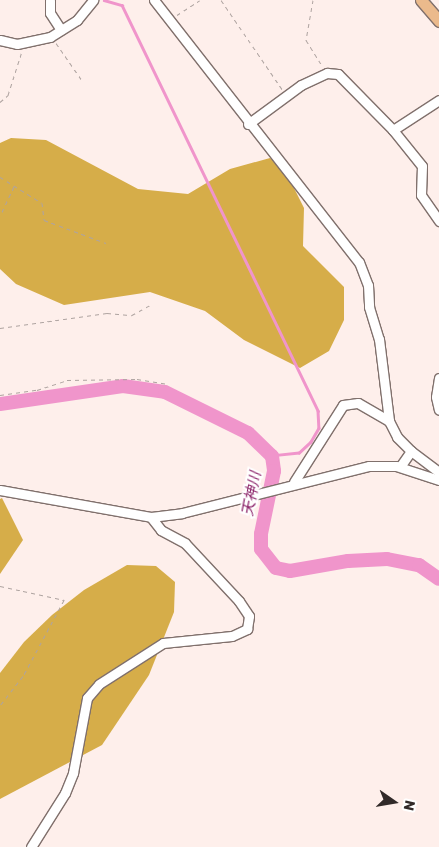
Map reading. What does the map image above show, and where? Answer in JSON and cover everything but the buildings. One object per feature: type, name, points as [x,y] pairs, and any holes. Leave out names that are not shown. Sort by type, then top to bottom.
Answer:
[{"type":"main road","points":[[421,0],[439,21]]},
{"type":"street","points":[[50,0],[50,13],[61,30]]},
{"type":"street","points":[[0,40],[24,43],[50,36],[77,20],[94,0]]},
{"type":"street","points":[[154,0],[248,124],[359,262],[368,285],[370,306],[379,339],[389,422],[397,436],[411,451],[439,472]]},
{"type":"street","points":[[248,124],[287,95],[327,73],[338,74],[393,130],[422,166],[420,195],[439,221]]},
{"type":"street","points":[[393,130],[439,100]]},
{"type":"street","points":[[439,378],[436,397],[439,410]]},
{"type":"street","points":[[294,482],[343,405],[358,403],[389,422]]},
{"type":"street","points":[[400,467],[411,451]]},
{"type":"street","points":[[0,490],[151,517],[182,513],[282,487],[294,482],[369,466],[400,467],[439,480]]},
{"type":"street","points":[[31,847],[65,793],[73,773],[87,698],[100,684],[163,643],[232,636],[247,629],[249,616],[239,602],[185,543],[161,530],[151,517]]},
{"type":"path","points":[[169,20],[200,0]]},
{"type":"path","points":[[220,0],[287,95]]},
{"type":"path","points":[[313,0],[306,40],[327,73]]},
{"type":"path","points":[[50,36],[81,79]]},
{"type":"path","points":[[0,102],[8,95],[24,43]]},
{"type":"path","points":[[0,177],[42,203],[44,220],[106,243]]},
{"type":"path","points":[[2,212],[14,186]]},
{"type":"path","points":[[0,328],[107,313],[132,315],[150,305]]},
{"type":"path","points":[[0,389],[0,395],[36,390],[67,380],[137,379],[167,384]]},
{"type":"path","points":[[0,586],[64,600],[24,676],[0,705]]},
{"type":"shaded area","points":[[11,138],[46,140],[138,189],[188,194],[230,169],[270,158],[285,170],[304,208],[303,246],[344,287],[344,320],[329,351],[300,368],[244,340],[205,311],[150,292],[64,305],[16,284],[0,269],[0,143]]},
{"type":"shaded area","points":[[2,498],[23,540],[0,574],[0,499]]},
{"type":"shaded area","points":[[127,565],[156,566],[175,582],[174,612],[149,675],[102,745],[0,799],[0,673],[24,642],[52,615],[84,590]]},
{"type":"waterway","points":[[104,0],[122,5],[318,411],[319,428],[311,442],[299,453],[272,456]]},
{"type":"waterway","name":"天神川","points":[[0,404],[123,386],[165,392],[248,433],[272,456],[274,471],[261,534],[261,549],[276,568],[290,571],[348,561],[387,559],[419,565],[439,579]]}]
